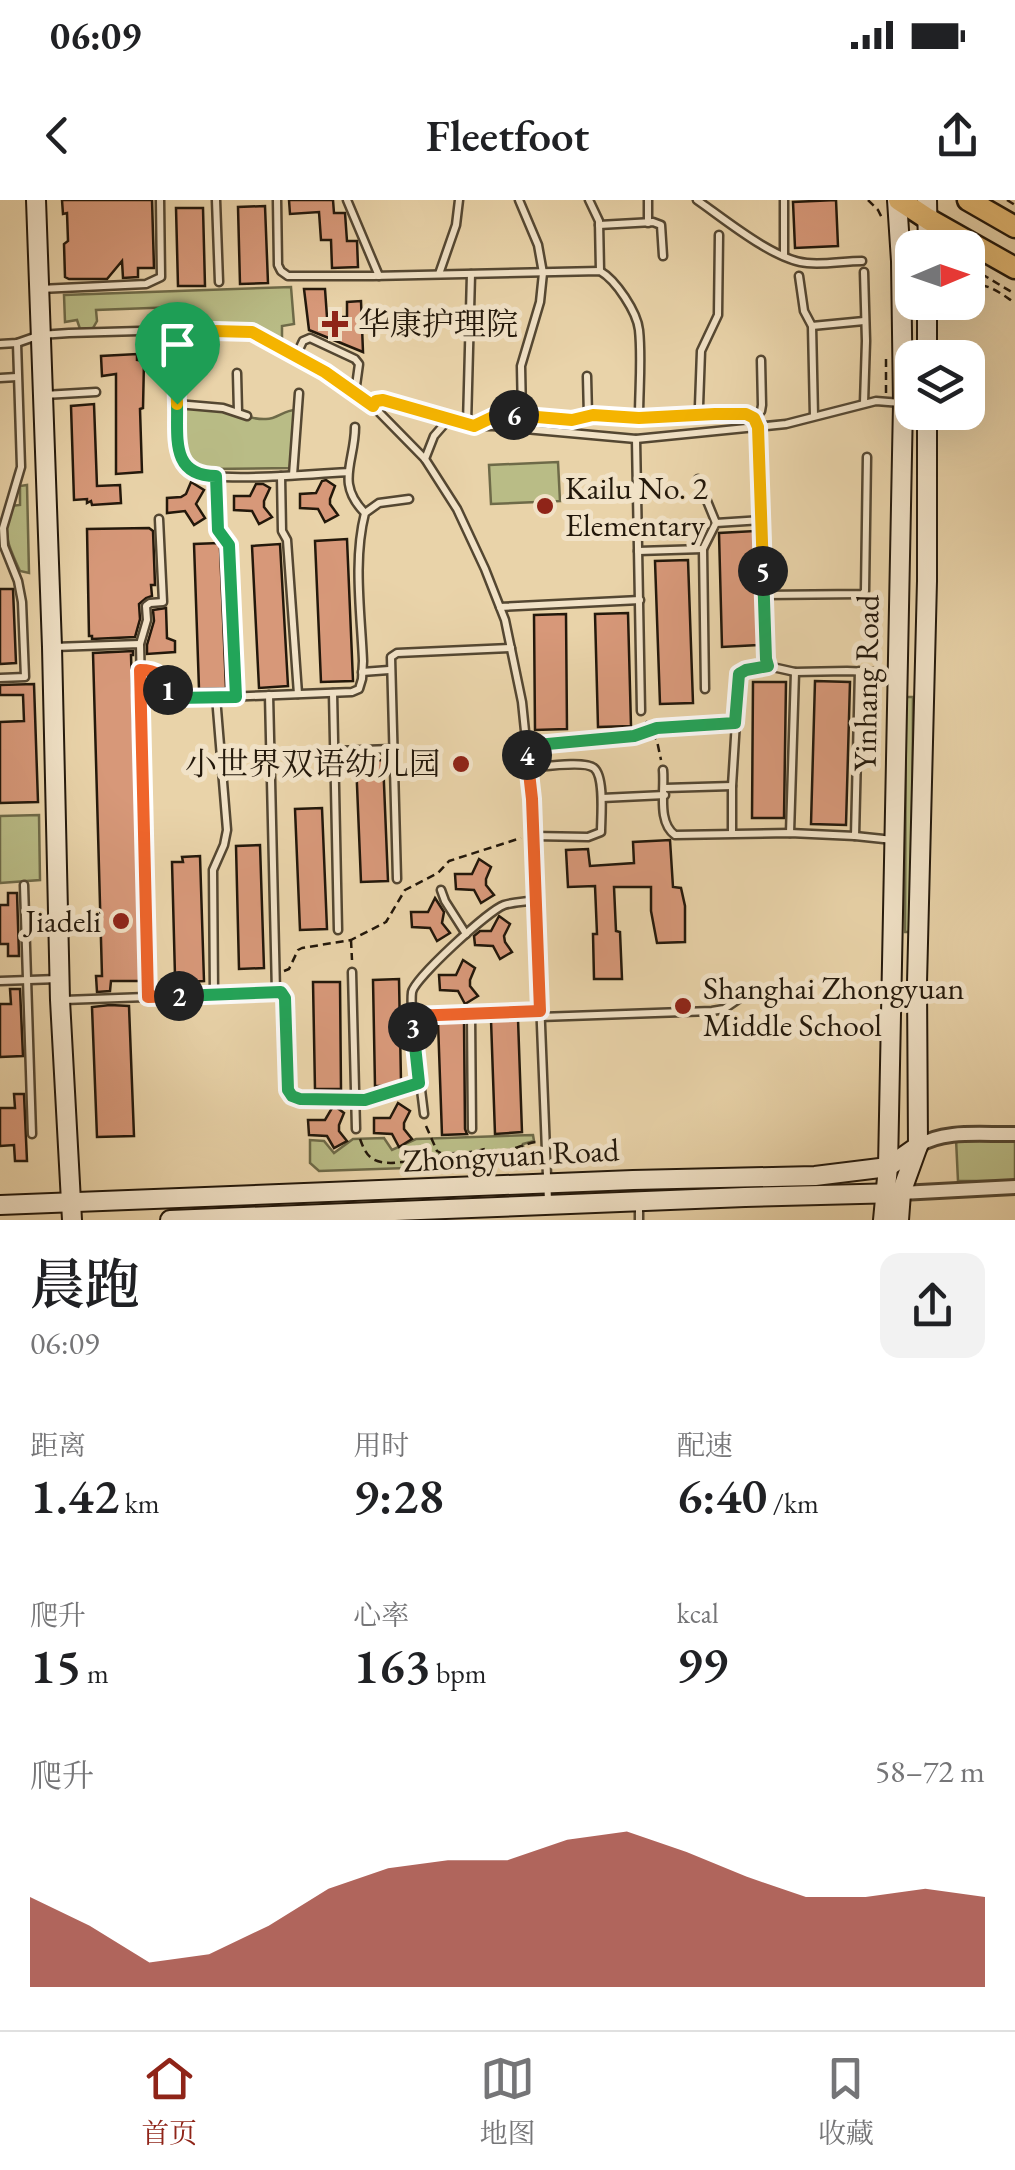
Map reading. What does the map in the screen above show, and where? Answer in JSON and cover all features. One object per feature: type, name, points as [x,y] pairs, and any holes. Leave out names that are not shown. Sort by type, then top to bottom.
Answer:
[{"type":"main road","points":[[36,200],[60,1000],[72,1211]]},
{"type":"main road","points":[[898,200],[928,210],[1015,268]]},
{"type":"main road","name":"Yinhang Road","points":[[898,200],[901,261],[894,403],[896,672],[888,1167],[899,1220]]},
{"type":"main road","points":[[968,200],[1015,227]]},
{"type":"main road","name":"Yinhang Road","points":[[883,1220],[918,1146],[928,430]]},
{"type":"main road","name":"Zhongyuan Road","points":[[0,1205],[72,1211],[547,1184],[815,1176],[888,1167],[918,1146]]},
{"type":"main road","name":"Zhongyuan Road","points":[[170,1220],[548,1206],[639,1211],[745,1196],[894,1193]]},
{"type":"street","name":"Zhongyuan Road","points":[[918,1146],[946,1136],[1015,1134]]},
{"type":"street","name":"Zhongyuan Road","points":[[894,1193],[1015,1187]]},
{"type":"lane","points":[[39,289],[146,284],[162,277],[160,200]]},
{"type":"lane","points":[[216,200],[219,282]]},
{"type":"lane","points":[[277,200],[278,265],[288,276],[600,271],[606,274],[621,291],[639,325],[639,418]]},
{"type":"lane","points":[[347,200],[380,276]]},
{"type":"lane","points":[[439,274],[456,225],[459,200]]},
{"type":"lane","points":[[519,200],[538,245],[542,273],[540,302],[521,366],[522,416]]},
{"type":"lane","points":[[589,200],[599,225],[600,271]]},
{"type":"lane","points":[[648,200],[648,223]]},
{"type":"lane","points":[[697,200],[784,256],[806,264],[862,260]]},
{"type":"lane","points":[[784,200],[784,256]]},
{"type":"lane","points":[[599,225],[661,225],[663,256]]},
{"type":"lane","points":[[696,415],[700,351],[718,315],[719,235]]},
{"type":"lane","points":[[864,272],[864,403]]},
{"type":"lane","points":[[470,425],[471,274]]},
{"type":"lane","points":[[799,276],[804,312],[812,326],[814,416]]},
{"type":"lane","points":[[812,326],[864,320]]},
{"type":"lane","points":[[175,330],[179,453],[190,471],[205,476],[348,472]]},
{"type":"lane","points":[[0,344],[40,334],[252,332],[325,372],[373,406],[425,458],[457,509],[500,606],[522,702],[532,836],[548,1206]]},
{"type":"lane","points":[[296,356],[303,341],[310,338],[355,359],[359,364],[355,394]]},
{"type":"lane","points":[[0,678],[25,677],[22,602],[4,546],[3,528],[21,467],[17,342]]},
{"type":"lane","points":[[754,418],[762,406],[761,360]]},
{"type":"lane","points":[[238,373],[238,412]]},
{"type":"lane","points":[[587,376],[588,416]]},
{"type":"lane","points":[[0,378],[17,377]]},
{"type":"lane","points":[[42,394],[96,392]]},
{"type":"lane","points":[[294,475],[299,393]]},
{"type":"lane","points":[[373,406],[383,400],[470,425],[636,439],[786,424],[864,403],[894,403]]},
{"type":"lane","points":[[177,404],[247,416]]},
{"type":"lane","points":[[470,425],[495,416],[572,420],[588,416],[746,414],[754,418],[758,427],[768,666]]},
{"type":"lane","points":[[425,458],[434,436],[449,419]]},
{"type":"lane","points":[[355,427],[356,441],[348,472],[350,492],[364,513]]},
{"type":"lane","points":[[636,439],[641,711]]},
{"type":"lane","points":[[764,595],[858,596],[865,591],[868,457]]},
{"type":"lane","points":[[216,476],[218,530],[229,545],[236,697]]},
{"type":"lane","points":[[281,476],[282,531],[287,540],[298,694]]},
{"type":"lane","points":[[698,479],[716,523],[703,549],[705,689]]},
{"type":"lane","points":[[140,670],[160,674],[169,695],[175,698],[358,689],[362,672],[359,552],[364,513],[379,503],[409,498]]},
{"type":"lane","points":[[148,997],[140,644],[147,620],[146,606],[164,602],[159,519]]},
{"type":"lane","points":[[716,523],[762,520]]},
{"type":"lane","points":[[638,551],[703,549]]},
{"type":"lane","points":[[500,606],[640,600]]},
{"type":"lane","points":[[52,647],[140,644]]},
{"type":"lane","points":[[398,879],[390,657],[398,653],[511,648]]},
{"type":"lane","points":[[732,833],[739,674],[768,666],[795,672],[896,672]]},
{"type":"lane","points":[[362,672],[390,670]]},
{"type":"lane","points":[[855,836],[859,671]]},
{"type":"lane","points":[[790,833],[795,672]]},
{"type":"lane","points":[[334,693],[338,930]]},
{"type":"lane","points":[[269,696],[276,992]]},
{"type":"lane","points":[[214,994],[213,870],[227,830],[216,698]]},
{"type":"lane","points":[[334,751],[392,748]]},
{"type":"lane","points":[[528,768],[584,764],[594,768],[602,798],[601,832],[597,835],[532,836]]},
{"type":"lane","points":[[663,770],[666,828],[675,835],[790,833],[893,840]]},
{"type":"lane","points":[[602,798],[732,786]]},
{"type":"lane","points":[[24,885],[32,1134]]},
{"type":"lane","points":[[441,890],[466,934]]},
{"type":"lane","points":[[424,1114],[412,990],[418,979],[484,917],[503,905],[535,900]]},
{"type":"lane","points":[[892,947],[919,948]]},
{"type":"lane","points":[[352,972],[356,1129]]},
{"type":"lane","points":[[0,980],[60,979]]},
{"type":"lane","points":[[60,1000],[281,992],[285,998],[288,1090],[292,1096],[312,1101],[365,1100],[419,1083]]},
{"type":"lane","points":[[412,1016],[712,1011],[724,1009],[740,998]]},
{"type":"lane","points":[[472,1014],[472,1128]]},
{"type":"path","points":[[868,200],[878,210],[884,225]]},
{"type":"path","points":[[1007,200],[1015,205]]},
{"type":"path","points":[[985,276],[1015,294]]},
{"type":"path","points":[[985,286],[1015,302]]},
{"type":"path","points":[[886,346],[894,403]]},
{"type":"path","points":[[641,711],[652,729],[663,770]]},
{"type":"path","points":[[526,746],[634,736],[652,729],[735,723]]},
{"type":"path","points":[[276,973],[289,969],[302,948],[351,940],[386,922],[405,890],[438,873],[449,861],[532,836]]},
{"type":"path","points":[[398,879],[398,905]]},
{"type":"path","points":[[351,940],[352,972]]},
{"type":"path","points":[[424,1114],[436,1151],[443,1154]]},
{"type":"path","points":[[472,1128],[489,1152],[508,1152],[531,1142],[545,1141]]},
{"type":"path","points":[[356,1129],[365,1152],[373,1159],[396,1162],[485,1149]]},
{"type":"green space","points":[[291,287],[294,324],[282,326],[282,343],[256,329],[184,324],[184,310],[178,307],[96,310],[93,328],[80,329],[77,320],[65,322],[64,295]]},
{"type":"green space","points":[[179,406],[261,419],[296,410],[293,468],[209,469],[198,465],[183,445]]},
{"type":"green space","points":[[558,462],[560,501],[491,504],[489,465]]},
{"type":"green space","points":[[27,485],[29,573],[20,571],[7,532],[11,506],[20,505],[20,486]]},
{"type":"green space","points":[[906,697],[913,697],[912,932],[905,932]]},
{"type":"green space","points":[[39,815],[40,880],[0,883],[0,816]]},
{"type":"green space","points":[[533,1135],[534,1141],[523,1144],[524,1164],[319,1171],[310,1163],[310,1140],[324,1141],[334,1153],[353,1139],[384,1138],[392,1150],[416,1139]]},
{"type":"green space","points":[[1015,1138],[1015,1181],[958,1181],[956,1139]]},
{"type":"building","points":[[62,200],[152,200],[154,268],[138,268],[138,277],[123,278],[122,261],[107,279],[65,277],[67,213],[63,214]]},
{"type":"building","points":[[289,200],[333,200],[334,213],[345,213],[347,241],[357,241],[358,267],[332,268],[331,240],[321,240],[319,212],[290,214]]},
{"type":"building","points":[[836,200],[838,246],[795,248],[793,202]]},
{"type":"building","points":[[265,206],[268,283],[240,284],[238,207]]},
{"type":"building","points":[[176,208],[203,208],[205,286],[178,286]]},
{"type":"building","name":"华康护理院","points":[[304,289],[325,289],[327,317],[347,317],[347,302],[361,301],[363,352],[309,330]]},
{"type":"building","points":[[137,354],[137,360],[144,361],[140,409],[142,472],[116,474],[116,374],[102,376],[101,356]]},
{"type":"building","points":[[94,404],[97,486],[120,485],[121,503],[92,505],[87,499],[74,500],[71,406]]},
{"type":"building","points":[[326,480],[335,486],[330,504],[338,515],[325,522],[318,509],[300,508],[300,494],[316,493]]},
{"type":"building","points":[[191,482],[204,490],[196,504],[205,518],[194,525],[185,511],[167,513],[167,498],[186,494]]},
{"type":"building","points":[[256,484],[270,488],[264,507],[272,517],[259,524],[252,511],[234,510],[234,496],[250,496]]},
{"type":"building","points":[[87,529],[153,531],[155,585],[151,585],[152,596],[139,604],[135,637],[92,639]]},
{"type":"building","points":[[755,531],[758,645],[722,647],[719,533]]},
{"type":"building","points":[[347,539],[353,681],[321,682],[315,541]]},
{"type":"building","points":[[219,543],[226,688],[199,689],[194,544]]},
{"type":"building","points":[[280,544],[288,686],[259,688],[252,546]]},
{"type":"building","points":[[688,560],[693,703],[660,704],[655,561]]},
{"type":"building","points":[[0,589],[13,589],[16,663],[0,664]]},
{"type":"building","points":[[166,608],[167,638],[175,641],[175,652],[147,654],[153,610]]},
{"type":"building","points":[[628,613],[631,726],[598,727],[595,614]]},
{"type":"building","points":[[566,614],[567,729],[535,730],[534,615]]},
{"type":"building","points":[[133,651],[141,981],[111,981],[110,991],[97,992],[96,976],[102,976],[93,653]]},
{"type":"building","points":[[815,681],[850,682],[846,825],[811,824]]},
{"type":"building","points":[[753,682],[786,682],[784,818],[752,818]]},
{"type":"building","points":[[34,684],[38,802],[0,803],[0,722],[24,721],[23,695],[0,695],[0,685]]},
{"type":"building","points":[[383,760],[388,881],[361,882],[356,761]]},
{"type":"building","points":[[322,808],[327,929],[300,930],[295,809]]},
{"type":"building","points":[[670,840],[673,887],[681,888],[685,906],[685,942],[657,943],[651,887],[614,887],[622,979],[594,979],[595,886],[568,887],[566,850],[588,849],[590,866],[634,863],[633,842]]},
{"type":"building","points":[[260,845],[264,968],[239,969],[236,846]]},
{"type":"building","points":[[200,856],[204,981],[187,982],[187,976],[175,976],[172,862]]},
{"type":"building","points":[[479,859],[491,867],[486,885],[494,895],[481,903],[474,890],[456,889],[455,874],[472,874]]},
{"type":"building","points":[[8,893],[17,893],[19,956],[8,956],[8,944],[0,944],[0,905],[8,905]]},
{"type":"building","points":[[435,898],[444,912],[442,923],[450,933],[437,941],[430,928],[412,927],[411,912],[428,912]]},
{"type":"building","points":[[499,916],[510,924],[504,936],[512,952],[500,959],[493,946],[475,945],[474,936],[480,931],[491,931]]},
{"type":"building","points":[[463,960],[475,968],[470,986],[478,996],[465,1004],[458,991],[440,990],[439,975],[456,975]]},
{"type":"building","points":[[399,979],[401,1081],[375,1086],[373,980]]},
{"type":"building","points":[[313,982],[340,982],[341,1089],[315,1089]]},
{"type":"building","points":[[10,989],[20,989],[23,1056],[0,1057],[0,1004],[11,1004]]},
{"type":"building","points":[[129,1006],[134,1136],[97,1137],[92,1007]]},
{"type":"building","points":[[518,1019],[522,1132],[495,1134],[491,1020]]},
{"type":"building","points":[[464,1021],[467,1134],[442,1135],[438,1022]]},
{"type":"building","points":[[14,1094],[24,1094],[27,1161],[15,1161],[14,1145],[0,1146],[0,1108],[15,1108]]},
{"type":"building","points":[[398,1103],[410,1111],[404,1129],[412,1139],[399,1147],[392,1134],[374,1133],[374,1118],[390,1118]]},
{"type":"building","points":[[336,1107],[344,1113],[339,1131],[347,1141],[334,1148],[327,1136],[309,1135],[308,1120],[325,1120]]},
{"type":"place","name":"华康护理院","points":[[335,324]]},
{"type":"place","name":"Kailu No. 2 Elementary","points":[[545,506]]},
{"type":"place","name":"小世界双语幼儿园","points":[[461,764]]},
{"type":"place","name":"Jiadeli","points":[[121,921]]},
{"type":"place","name":"Shanghai Zhongyuan Middle School","points":[[683,1006]]},
{"type":"route","points":[[175,330],[252,332],[325,372],[373,406],[383,400],[474,426],[506,415],[572,420],[593,415],[639,418],[746,414],[754,418],[758,427],[768,666],[739,674],[735,723],[657,728],[634,736],[526,746],[532,799],[540,1011],[412,1016],[419,1083],[365,1100],[312,1101],[292,1096],[288,1090],[285,998],[281,992],[148,997],[140,670],[160,674],[169,695],[175,698],[236,697],[229,545],[218,530],[216,476],[190,471],[183,463],[177,404],[175,330]]}]
